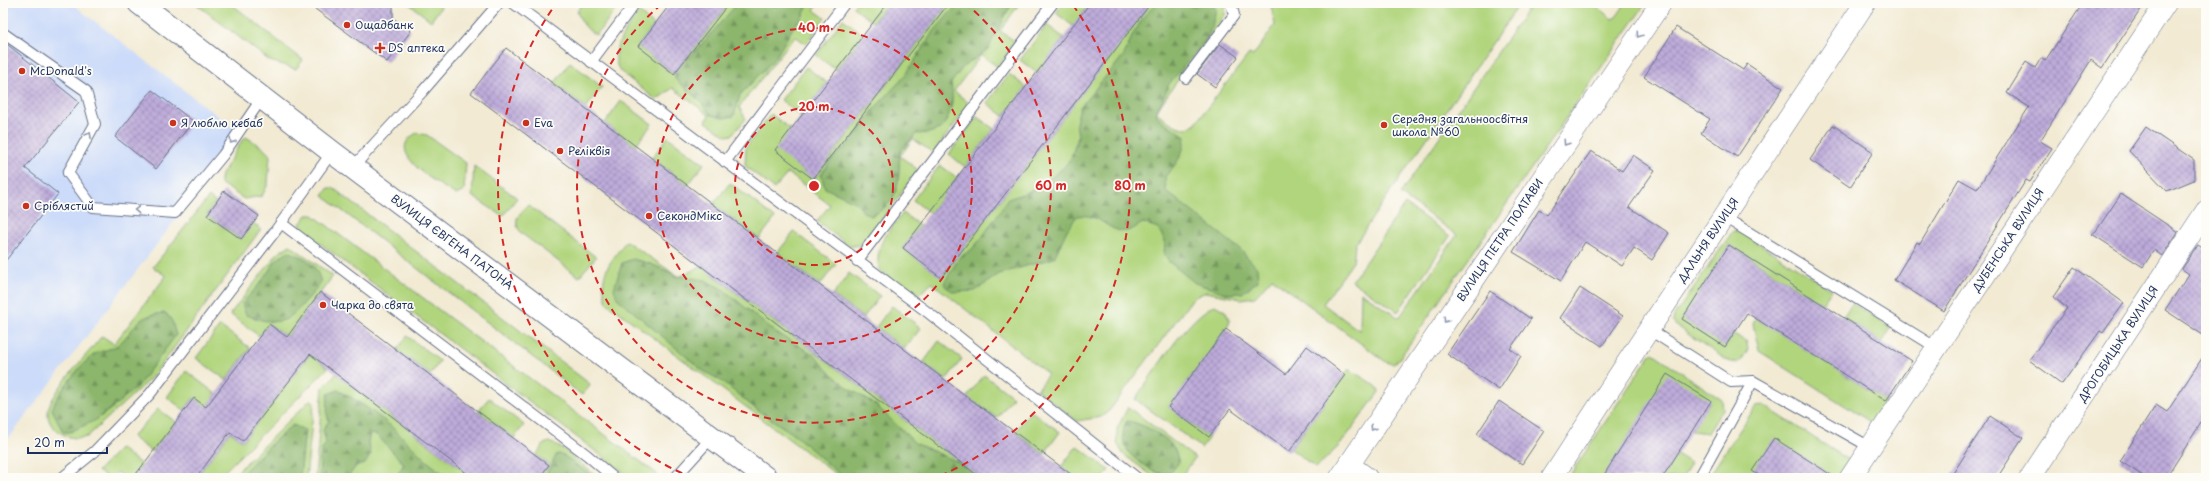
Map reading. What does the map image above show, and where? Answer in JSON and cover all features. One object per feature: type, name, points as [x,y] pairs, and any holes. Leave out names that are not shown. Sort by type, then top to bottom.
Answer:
[{"type":"main road","name":"ВУЛИЦЯ ЄВГЕНА ПАТОНА","points":[[139,3],[332,152],[766,478]]},
{"type":"street","name":"ВУЛИЦЯ ПЕТРА ПОЛТАВИ","points":[[1344,471],[1661,3]]},
{"type":"street","name":"ДАЛЬНЯ ВУЛИЦЯ","points":[[1552,478],[1648,329],[1724,217],[1865,3]]},
{"type":"street","name":"ДУБЕНСЬКА ВУЛИЦЯ","points":[[1850,478],[2166,3]]},
{"type":"street","name":"ДРОГОБИЦЬКА ВУЛИЦЯ","points":[[2030,478],[2206,211]]},
{"type":"street","points":[[1344,471],[1367,478]]},
{"type":"lane","points":[[353,167],[422,92],[499,3]]},
{"type":"lane","points":[[514,3],[857,261],[930,314],[1137,478]]},
{"type":"lane","points":[[591,62],[635,3]]},
{"type":"lane","points":[[725,162],[845,3]]},
{"type":"lane","points":[[857,261],[1053,3]]},
{"type":"lane","points":[[1186,78],[1234,15],[1231,3]]},
{"type":"lane","points":[[3,34],[86,91],[95,124],[68,173],[93,207],[175,213],[223,155],[262,98]]},
{"type":"lane","points":[[62,478],[94,452],[150,394],[281,224],[332,152]]},
{"type":"lane","points":[[1724,217],[1937,348]]},
{"type":"lane","points":[[281,224],[576,447],[614,478]]},
{"type":"lane","points":[[1648,329],[1731,382],[1753,381],[1870,447]]},
{"type":"lane","points":[[1699,478],[1753,381]]},
{"type":"lane","points":[[675,478],[712,437]]},
{"type":"shaded area","points":[[3,3],[71,3],[241,134],[3,446]]},
{"type":"green space","points":[[195,3],[230,3],[303,60],[296,69],[270,61]]},
{"type":"green space","points":[[408,3],[436,3],[441,7],[431,21]]},
{"type":"green space","points":[[598,3],[621,3],[596,35],[589,31],[584,25],[577,12],[581,5],[595,7]]},
{"type":"green space","points":[[729,3],[819,3],[814,10],[825,18],[806,44],[795,36],[739,107],[746,119],[732,135],[727,136],[706,122],[709,115],[673,88],[656,100],[620,71],[616,56],[620,40],[639,12],[654,25],[638,46],[674,74]]},
{"type":"green space","points":[[738,3],[809,3],[803,16],[794,26],[775,58],[740,95],[734,116],[723,118],[711,115],[701,102],[675,79],[675,72],[681,63],[691,56]]},
{"type":"green space","points":[[856,3],[888,3],[873,22],[853,7]]},
{"type":"green space","points":[[949,3],[1020,3],[1000,31],[1016,42],[998,67],[981,55],[954,91],[970,104],[933,153],[913,139],[900,156],[918,170],[869,237],[860,244],[849,246],[817,221],[830,205],[788,173],[774,189],[745,166],[746,147],[771,114],[791,130],[776,150],[814,179]]},
{"type":"green space","points":[[958,3],[1012,3],[988,49],[963,67],[951,83],[951,107],[942,128],[929,133],[916,134],[900,152],[898,181],[893,197],[888,204],[871,216],[863,212],[857,203],[825,188],[821,175],[831,160],[853,140],[874,109],[904,77],[931,35]]},
{"type":"green space","points":[[1063,3],[1091,3],[1073,26],[1056,13]]},
{"type":"green space","points":[[1151,3],[1226,4],[1225,15],[1156,112],[1175,125],[1185,128],[1194,125],[1249,54],[1253,56],[1275,25],[1271,6],[1273,3],[1520,3],[1371,220],[1355,245],[1353,262],[1323,304],[1360,331],[1361,292],[1399,318],[1457,235],[1400,194],[1532,3],[1592,3],[1612,19],[1616,17],[1626,3],[1646,3],[1399,359],[1393,364],[1386,362],[1272,278],[1255,297],[1241,299],[1206,292],[1193,298],[1109,411],[1101,417],[1077,421],[1037,390],[1048,374],[932,283],[916,297],[879,270],[878,261],[880,246],[887,233],[903,213],[920,226],[903,248],[941,277]]},
{"type":"green space","points":[[1157,3],[1211,3],[1216,8],[1212,27],[1205,41],[1169,84],[1156,114],[1161,120],[1185,136],[1181,154],[1165,177],[1166,191],[1241,250],[1257,268],[1258,281],[1242,293],[1228,294],[1195,283],[1168,261],[1164,254],[1165,241],[1158,228],[1143,223],[1130,230],[1120,231],[1092,217],[1077,216],[1067,230],[1054,258],[999,274],[975,291],[954,292],[946,287],[944,283],[959,258],[971,250],[981,239],[1008,199],[1037,189],[1063,168],[1071,158],[1078,136],[1076,123],[1080,107],[1124,55],[1133,34],[1145,15]]},
{"type":"green space","points":[[843,19],[864,35],[836,70],[816,55]]},
{"type":"green space","points":[[1047,25],[1064,38],[1037,73],[1020,60]]},
{"type":"green space","points":[[570,62],[602,87],[586,108],[554,84]]},
{"type":"green space","points":[[806,67],[827,83],[801,116],[781,100]]},
{"type":"green space","points":[[1009,74],[1026,87],[1004,116],[987,103]]},
{"type":"green space","points":[[621,101],[652,124],[635,146],[605,123]]},
{"type":"green space","points":[[977,117],[994,129],[965,167],[949,154]]},
{"type":"green space","points":[[417,133],[427,135],[466,163],[464,191],[456,195],[427,176],[409,158],[405,149],[407,141]]},
{"type":"green space","points":[[246,137],[262,147],[270,155],[268,184],[262,196],[244,199],[220,183],[220,178],[242,140]]},
{"type":"green space","points":[[668,137],[704,164],[688,185],[652,158]]},
{"type":"green space","points":[[940,165],[957,178],[930,213],[913,200]]},
{"type":"green space","points":[[474,166],[517,198],[503,216],[472,196]]},
{"type":"green space","points":[[730,183],[775,218],[759,239],[713,204]]},
{"type":"green space","points":[[328,188],[333,188],[590,384],[589,387],[582,395],[323,196]]},
{"type":"green space","points":[[209,197],[216,203],[207,215],[241,239],[253,223],[261,229],[151,378],[87,437],[71,437],[61,433],[52,425],[48,418],[49,406],[56,393],[68,376],[102,336],[114,344],[166,276],[153,267]]},
{"type":"green space","points":[[1405,204],[1450,236],[1398,312],[1352,281]]},
{"type":"green space","points":[[528,205],[596,257],[579,277],[521,233],[518,228],[517,218]]},
{"type":"green space","points":[[307,215],[313,215],[657,474],[657,478],[631,478],[302,230],[300,224]]},
{"type":"green space","points":[[1733,231],[1739,231],[1832,290],[1822,304],[1729,245],[1725,346],[1734,334],[1746,341],[1748,349],[1741,361],[1736,363],[1728,361],[1676,326],[1673,322],[1674,316]]},
{"type":"green space","points":[[794,232],[836,264],[820,285],[777,253]]},
{"type":"green space","points":[[626,241],[679,277],[701,266],[981,478],[841,478],[607,303],[604,293],[604,276],[610,263]]},
{"type":"green space","points":[[290,245],[333,276],[287,337],[269,324],[259,336],[230,314],[278,253]]},
{"type":"green space","points":[[288,252],[300,256],[309,262],[316,270],[321,282],[298,309],[284,320],[269,321],[246,315],[242,304],[262,281],[276,260]]},
{"type":"green space","points":[[633,259],[651,264],[678,276],[705,280],[724,290],[776,333],[815,355],[828,371],[850,389],[876,405],[915,443],[958,462],[977,478],[844,478],[795,435],[757,410],[723,382],[702,370],[617,298],[614,289],[622,263]]},
{"type":"green space","points":[[849,273],[880,296],[863,318],[833,295]]},
{"type":"green space","points":[[1852,303],[1891,328],[1882,343],[1843,317]]},
{"type":"green space","points":[[1215,305],[1225,311],[1230,321],[1226,329],[1169,407],[1209,437],[1202,448],[1135,399],[1182,333],[1204,311]]},
{"type":"green space","points":[[892,306],[921,328],[904,349],[876,327]]},
{"type":"green space","points":[[166,313],[172,321],[176,335],[138,386],[96,420],[70,432],[63,432],[52,409],[64,387],[77,371],[95,354],[118,345],[138,322],[148,316]]},
{"type":"green space","points":[[1756,318],[1886,401],[1872,423],[1759,351],[1753,324]]},
{"type":"green space","points":[[220,326],[250,348],[226,380],[196,358]]},
{"type":"green space","points":[[407,336],[440,361],[430,375],[397,350]]},
{"type":"green space","points":[[939,341],[962,359],[946,380],[923,363]]},
{"type":"green space","points":[[1653,353],[1722,400],[1723,409],[1708,433],[1692,431],[1602,478],[1568,478],[1650,355]]},
{"type":"green space","points":[[310,354],[328,368],[218,478],[196,478],[230,432],[243,441]]},
{"type":"green space","points":[[1349,369],[1376,386],[1379,392],[1340,445],[1316,468],[1291,449]]},
{"type":"green space","points":[[186,371],[216,394],[206,407],[194,398],[184,410],[167,397]]},
{"type":"green space","points":[[336,374],[473,478],[315,478],[323,387]]},
{"type":"green space","points":[[984,375],[1013,397],[997,418],[967,397]]},
{"type":"green space","points":[[338,390],[384,420],[429,463],[451,478],[379,478],[383,473],[397,475],[404,464],[377,435],[370,434],[368,442],[371,454],[365,464],[356,466],[347,478],[319,478],[321,450],[326,443],[323,429],[329,421],[327,415],[328,394]]},
{"type":"green space","points":[[489,398],[524,425],[514,438],[478,411]]},
{"type":"green space","points":[[311,399],[314,403],[306,478],[231,478]]},
{"type":"green space","points":[[1763,405],[1850,461],[1843,478],[1713,478],[1713,470],[1756,406]]},
{"type":"green space","points":[[1128,407],[1195,458],[1180,478],[1155,478],[1123,454],[1117,443],[1117,429]]},
{"type":"green space","points":[[158,409],[176,422],[152,452],[132,437]]},
{"type":"green space","points":[[1031,411],[1060,432],[1044,454],[1015,432]]},
{"type":"green space","points":[[1127,421],[1139,424],[1152,430],[1170,443],[1175,450],[1179,462],[1172,471],[1162,475],[1141,463],[1130,454],[1126,448],[1123,433]]},
{"type":"green space","points":[[293,425],[305,430],[300,478],[238,478],[272,443]]},
{"type":"green space","points":[[550,442],[563,449],[598,478],[539,478],[549,465],[536,455],[544,444]]},
{"type":"green space","points":[[1077,446],[1109,470],[1103,478],[1075,478],[1061,467]]},
{"type":"green space","points":[[120,448],[142,465],[133,478],[126,478],[117,472],[112,478],[108,478],[98,471]]},
{"type":"green space","points":[[557,454],[563,455],[594,478],[544,478]]},
{"type":"green space","points":[[1677,454],[1691,463],[1682,478],[1662,478]]},
{"type":"building","points":[[307,3],[393,3],[393,18],[411,31],[387,62]]},
{"type":"building","points":[[671,3],[729,3],[674,74],[638,46]]},
{"type":"building","points":[[888,3],[949,3],[813,179],[775,150]]},
{"type":"building","points":[[1090,3],[1151,3],[941,278],[903,248]]},
{"type":"building","points":[[2083,3],[2145,3],[2102,68],[2091,60],[2040,141],[2052,148],[2030,182],[2026,180],[1944,311],[1894,280],[1917,242],[1920,244],[1959,179],[1977,189],[2029,107],[2007,93],[2026,62],[2035,68],[2041,58],[2045,61]]},
{"type":"building","points":[[1676,27],[1743,70],[1747,64],[1783,88],[1737,157],[1701,133],[1710,119],[1644,77]]},
{"type":"building","points":[[3,41],[79,102],[25,168],[58,194],[3,264]]},
{"type":"building","points":[[1220,44],[1238,57],[1215,87],[1197,74]]},
{"type":"building","points":[[506,48],[1076,478],[981,478],[471,93]]},
{"type":"building","points":[[152,90],[193,121],[156,169],[115,137]]},
{"type":"building","points":[[1833,125],[1873,152],[1850,187],[1810,160]]},
{"type":"building","points":[[2146,127],[2194,160],[2194,180],[2167,191],[2129,151]]},
{"type":"building","points":[[1591,151],[1622,171],[1633,155],[1655,170],[1629,207],[1669,233],[1652,260],[1634,248],[1622,266],[1585,242],[1561,281],[1513,252],[1539,210],[1547,215]]},
{"type":"building","points":[[224,191],[259,216],[241,239],[207,215]]},
{"type":"building","points":[[2121,194],[2178,232],[2162,256],[2154,250],[2143,267],[2092,234],[2096,231]]},
{"type":"building","points":[[1729,245],[1912,361],[1886,401],[1747,313],[1725,347],[1682,319]]},
{"type":"building","points":[[2198,245],[2205,250],[2206,248],[2206,337],[2165,310],[2189,274],[2182,269]]},
{"type":"building","points":[[2074,267],[2124,303],[2103,333],[2100,331],[2062,384],[2029,360],[2067,308],[2053,297]]},
{"type":"building","points":[[1580,288],[1623,316],[1602,346],[1560,318]]},
{"type":"building","points":[[1490,291],[1531,319],[1510,349],[1521,356],[1499,390],[1447,354]]},
{"type":"building","points":[[320,292],[549,465],[539,478],[473,478],[310,354],[243,441],[230,432],[196,478],[133,478],[194,398],[206,407],[269,324],[287,337]]},
{"type":"building","points":[[1226,329],[1286,374],[1307,346],[1345,375],[1289,452],[1230,409],[1209,437],[1168,407]]},
{"type":"building","points":[[2206,352],[2206,415],[2166,478],[2146,478],[2120,461],[2156,405],[2167,412]]},
{"type":"building","points":[[1667,374],[1711,401],[1662,478],[1602,478]]},
{"type":"building","points":[[1499,401],[1544,431],[1522,464],[1477,434]]},
{"type":"building","points":[[1990,416],[2023,438],[1997,478],[1950,478]]},
{"type":"building","points":[[1774,438],[1836,478],[1764,478],[1752,471]]},
{"type":"place","name":"Ощадбанк","points":[[347,25]]},
{"type":"place","name":"DS аптека","points":[[380,48]]},
{"type":"place","name":"McDonald's","points":[[22,71]]},
{"type":"place","name":"Я люблю кебаб","points":[[173,123]]},
{"type":"place","name":"Eva","points":[[526,123]]},
{"type":"place","name":"Середня загальноосвітня школа №60","points":[[1384,125]]},
{"type":"place","name":"Реліквія","points":[[560,151]]},
{"type":"place","name":"Сріблястий","points":[[26,206]]},
{"type":"place","name":"СекондМікс","points":[[649,216]]},
{"type":"place","name":"Чарка до свята","points":[[323,305]]}]
